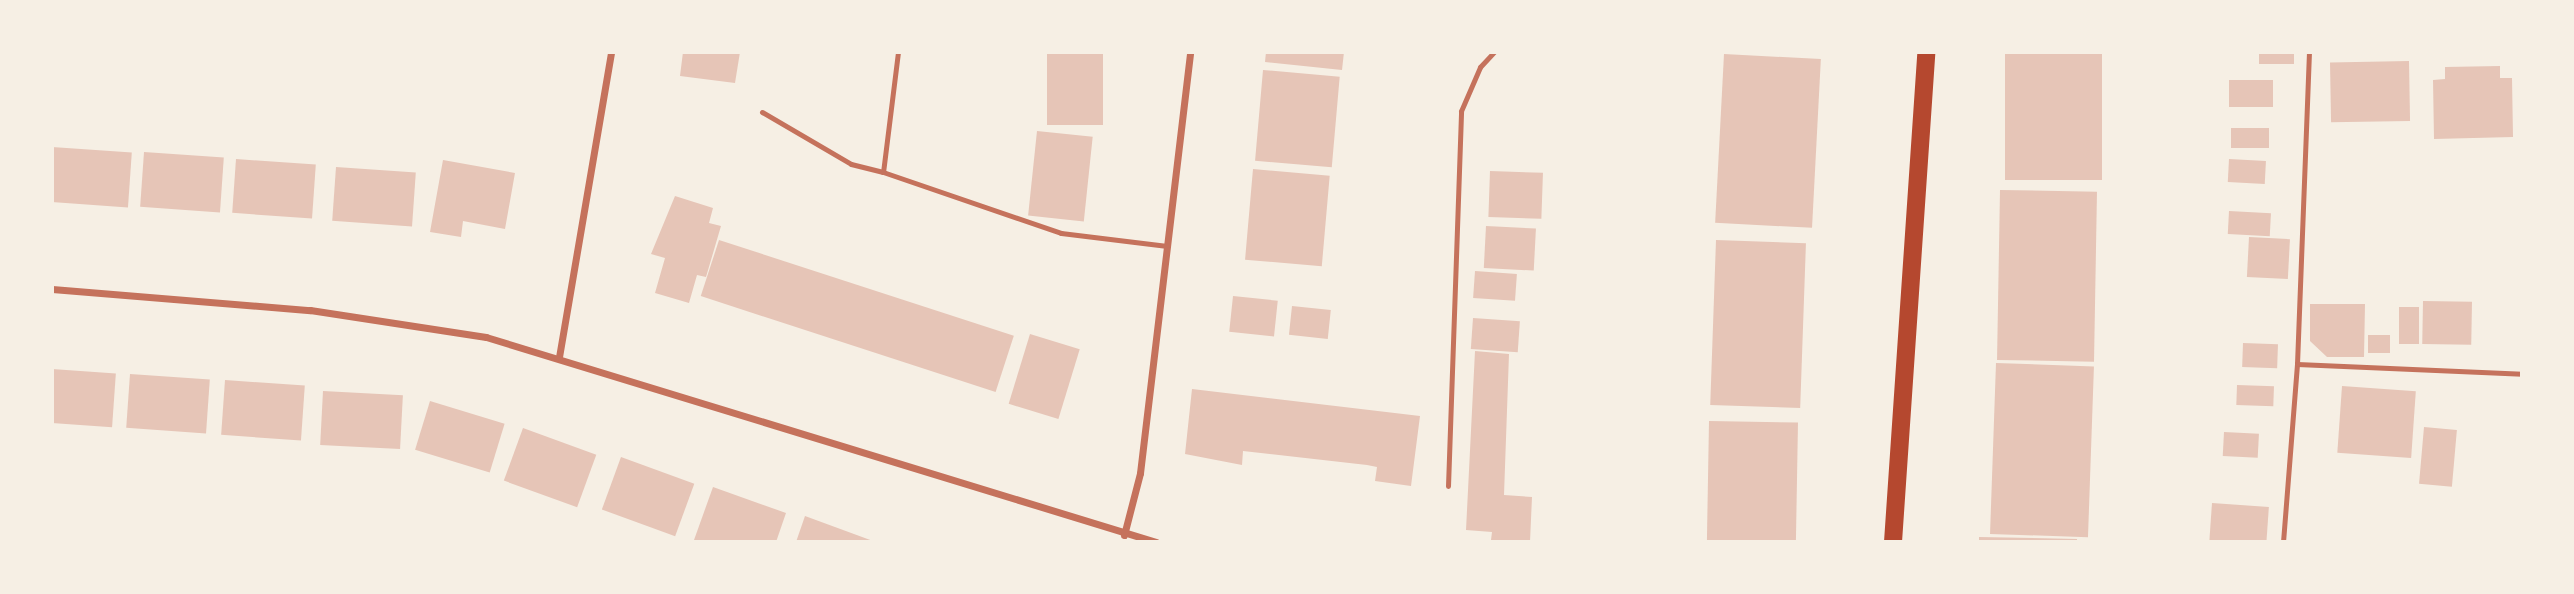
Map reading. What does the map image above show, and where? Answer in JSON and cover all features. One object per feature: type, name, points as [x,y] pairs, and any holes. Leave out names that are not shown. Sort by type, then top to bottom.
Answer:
[{"type":"main road","points":[[1893,541],[1926,52]]},
{"type":"street","points":[[559,357],[611,52]]},
{"type":"street","points":[[1124,535],[1140,473],[1190,52]]},
{"type":"street","points":[[52,289],[310,310],[418,324],[486,337],[559,357],[1124,535],[1156,541]]},
{"type":"lane","points":[[883,172],[898,52]]},
{"type":"lane","points":[[1448,486],[1461,111],[1480,67],[1494,52]]},
{"type":"lane","points":[[2283,541],[2297,364],[2309,52]]},
{"type":"lane","points":[[762,112],[851,164],[883,172],[1061,233],[1167,246]]},
{"type":"lane","points":[[2297,364],[2522,374]]},
{"type":"building","points":[[683,52],[740,52],[735,83],[680,76]]},
{"type":"building","points":[[1047,52],[1103,52],[1103,125],[1047,125]]},
{"type":"building","points":[[1266,52],[1344,52],[1342,70],[1265,62]]},
{"type":"building","points":[[2005,52],[2102,52],[2102,180],[2005,180]]},
{"type":"building","points":[[2259,52],[2294,52],[2294,64],[2259,64]]},
{"type":"building","points":[[1724,54],[1821,59],[1812,228],[1715,223]]},
{"type":"building","points":[[2409,61],[2410,121],[2331,122],[2330,62]]},
{"type":"building","points":[[2500,66],[2500,78],[2512,78],[2513,137],[2434,139],[2433,80],[2445,79],[2445,67]]},
{"type":"building","points":[[1263,70],[1340,77],[1332,167],[1255,161]]},
{"type":"building","points":[[2229,80],[2273,80],[2273,107],[2229,107]]},
{"type":"building","points":[[2231,128],[2269,128],[2269,148],[2231,148]]},
{"type":"building","points":[[1037,131],[1093,137],[1084,221],[1028,216]]},
{"type":"building","points":[[52,147],[132,153],[128,207],[52,202]]},
{"type":"building","points":[[144,152],[224,158],[220,212],[140,207]]},
{"type":"building","points":[[236,159],[316,165],[312,218],[232,213]]},
{"type":"building","points":[[2229,159],[2266,161],[2265,184],[2228,182]]},
{"type":"building","points":[[443,160],[515,173],[505,229],[463,221],[461,237],[430,232]]},
{"type":"building","points":[[336,167],[416,173],[412,226],[332,221]]},
{"type":"building","points":[[1253,169],[1330,176],[1322,266],[1245,260]]},
{"type":"building","points":[[1490,171],[1543,173],[1541,219],[1488,217]]},
{"type":"building","points":[[2000,190],[2097,192],[2094,362],[1997,360]]},
{"type":"building","points":[[675,196],[713,208],[709,223],[721,226],[706,277],[697,275],[689,303],[655,293],[665,258],[651,254]]},
{"type":"building","points":[[2229,211],[2271,213],[2270,236],[2228,234]]},
{"type":"building","points":[[1486,226],[1536,229],[1534,271],[1484,268]]},
{"type":"building","points":[[2249,237],[2290,239],[2288,279],[2247,277]]},
{"type":"building","points":[[719,240],[1014,336],[996,392],[701,296]]},
{"type":"building","points":[[1716,240],[1806,243],[1800,408],[1710,405]]},
{"type":"building","points":[[1475,271],[1517,274],[1515,301],[1473,298]]},
{"type":"building","points":[[1233,296],[1278,301],[1274,337],[1229,332]]},
{"type":"building","points":[[2423,301],[2472,302],[2471,345],[2422,344]]},
{"type":"building","points":[[2310,304],[2365,304],[2364,357],[2327,357],[2310,341]]},
{"type":"building","points":[[1292,306],[1331,310],[1328,339],[1289,335]]},
{"type":"building","points":[[2399,307],[2419,307],[2419,344],[2399,344]]},
{"type":"building","points":[[1473,318],[1520,321],[1518,352],[1471,349]]},
{"type":"building","points":[[1030,334],[1080,349],[1058,419],[1009,404]]},
{"type":"building","points":[[2368,335],[2390,335],[2390,353],[2368,353]]},
{"type":"building","points":[[2243,343],[2278,344],[2277,368],[2242,367]]},
{"type":"building","points":[[1475,351],[1509,354],[1504,495],[1532,497],[1530,542],[1491,540],[1492,532],[1466,530]]},
{"type":"building","points":[[1996,363],[2094,366],[2088,537],[1990,534]]},
{"type":"building","points":[[52,369],[116,373],[112,427],[52,423]]},
{"type":"building","points":[[130,374],[210,380],[206,433],[126,428]]},
{"type":"building","points":[[225,380],[305,386],[301,440],[221,435]]},
{"type":"building","points":[[2237,385],[2274,386],[2273,406],[2236,405]]},
{"type":"building","points":[[2342,386],[2416,391],[2411,458],[2337,453]]},
{"type":"building","points":[[1192,389],[1420,416],[1411,486],[1375,481],[1377,467],[1367,465],[1243,451],[1242,465],[1185,454]]},
{"type":"building","points":[[323,391],[403,395],[400,449],[320,445]]},
{"type":"building","points":[[430,401],[505,424],[490,473],[415,450]]},
{"type":"building","points":[[1709,421],[1798,423],[1796,542],[1707,542]]},
{"type":"building","points":[[2424,427],[2457,430],[2452,487],[2419,484]]},
{"type":"building","points":[[523,428],[596,455],[577,507],[504,481]]},
{"type":"building","points":[[2224,432],[2259,434],[2258,458],[2223,456]]},
{"type":"building","points":[[621,457],[694,484],[675,536],[602,510]]},
{"type":"building","points":[[713,487],[786,513],[776,542],[694,540]]},
{"type":"building","points":[[2212,503],[2269,507],[2266,542],[2209,542]]},
{"type":"building","points":[[805,516],[873,541],[796,542]]},
{"type":"building","points":[[1979,537],[2077,539],[2077,542],[1979,542]]}]
